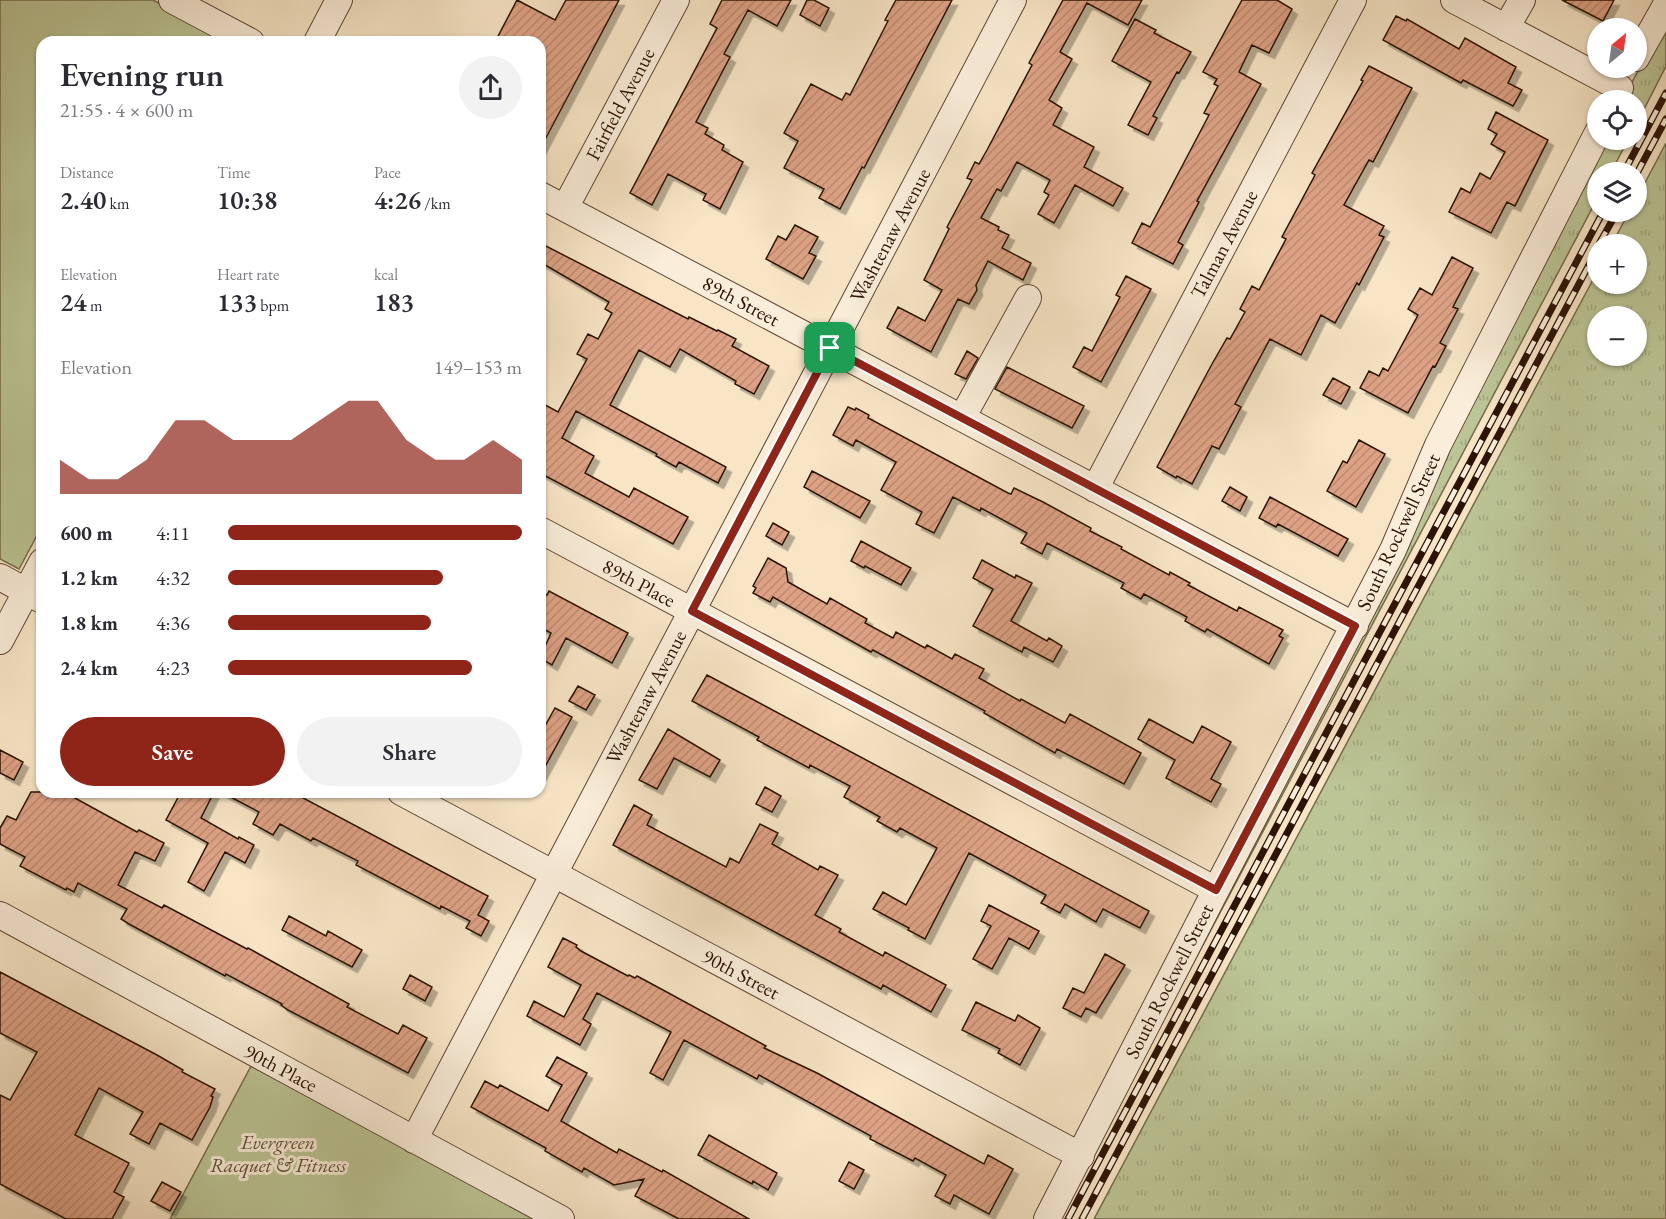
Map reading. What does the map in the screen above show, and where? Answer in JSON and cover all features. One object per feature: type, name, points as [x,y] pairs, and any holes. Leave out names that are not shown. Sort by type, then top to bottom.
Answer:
[{"type":"street","points":[[172,0],[240,36]]},
{"type":"street","points":[[320,36],[339,0]]},
{"type":"street","name":"Fairfield Avenue","points":[[565,208],[676,0]]},
{"type":"street","name":"Washtenaw Avenue","points":[[414,1140],[1013,0]]},
{"type":"street","name":"Talman Avenue","points":[[1095,489],[1353,0]]},
{"type":"street","points":[[1454,0],[1622,85]]},
{"type":"street","points":[[1506,28],[1522,0]]},
{"type":"street","points":[[1647,39],[1666,5]]},
{"type":"street","name":"South Rockwell Street","points":[[1047,1219],[1355,626],[1393,550],[1438,445],[1589,150]]},
{"type":"street","name":"89th Street","points":[[546,198],[1355,626]]},
{"type":"street","points":[[962,418],[1028,298]]},
{"type":"street","name":"89th Place","points":[[546,533],[1216,890]]},
{"type":"street","points":[[0,577],[34,596],[0,641]]},
{"type":"street","name":"90th Street","points":[[412,798],[1081,1156]]},
{"type":"street","name":"90th Place","points":[[0,915],[561,1219]]},
{"type":"green space","points":[[0,0],[153,0],[221,36],[36,36],[36,537],[19,569],[0,559]]},
{"type":"green space","points":[[1666,21],[1666,66],[1647,103],[1647,90],[1628,90],[1634,78],[1647,78],[1647,55]]},
{"type":"green space","points":[[1666,143],[1666,1219],[1094,1219],[1587,291],[1587,294],[1647,294],[1647,234],[1617,234],[1624,222],[1647,222],[1647,179]]},
{"type":"green space","points":[[1598,150],[1623,150],[1616,162],[1592,162]]},
{"type":"green space","points":[[1587,171],[1587,218],[1166,1015],[1449,441]]},
{"type":"green space","name":"Evergreen Racquet & Fitness","points":[[251,1066],[537,1219],[170,1219]]},
{"type":"building","points":[[517,0],[555,20],[566,0],[619,0],[546,138],[546,36],[498,36]]},
{"type":"building","points":[[722,0],[791,0],[777,26],[748,10],[724,54],[730,57],[696,122],[708,128],[705,134],[724,145],[722,150],[743,162],[720,209],[703,200],[706,194],[668,174],[652,205],[630,193],[717,28],[710,24]]},
{"type":"building","points":[[807,0],[814,0],[829,8],[820,26],[800,15]]},
{"type":"building","points":[[896,0],[952,0],[840,209],[819,198],[824,189],[784,168],[798,141],[784,133],[811,84],[842,100],[846,93],[850,95],[888,21],[885,20]]},
{"type":"building","points":[[1063,0],[1142,0],[1128,25],[1087,3],[1060,52],[1072,59],[1049,100],[1062,108],[1053,125],[1094,147],[1084,167],[1123,188],[1113,206],[1075,185],[1054,223],[1038,214],[1049,195],[1044,192],[1050,180],[1017,162],[1001,191],[997,189],[981,218],[1009,235],[1002,248],[1031,263],[1023,280],[988,261],[969,304],[958,299],[931,352],[887,328],[898,307],[925,321],[942,290],[924,280],[949,229],[947,227],[972,180],[967,178],[975,162],[979,164],[987,150],[1032,65],[1029,63]]},
{"type":"building","points":[[1242,0],[1277,0],[1292,9],[1269,53],[1252,45],[1239,72],[1261,84],[1197,201],[1199,202],[1178,242],[1183,245],[1173,264],[1132,243],[1142,223],[1150,227],[1209,115],[1204,113],[1218,86],[1214,84],[1217,79],[1203,72]]},
{"type":"building","points":[[1562,0],[1614,0],[1605,18],[1597,18]]},
{"type":"building","points":[[1396,16],[1406,21],[1407,19],[1459,49],[1465,38],[1516,67],[1508,83],[1522,90],[1513,106],[1463,80],[1461,83],[1383,40]]},
{"type":"building","points":[[1135,19],[1156,30],[1154,33],[1191,52],[1179,73],[1177,72],[1153,116],[1157,118],[1148,135],[1128,125],[1151,82],[1112,61]]},
{"type":"building","points":[[1369,66],[1412,88],[1373,162],[1369,160],[1344,205],[1384,226],[1379,235],[1384,237],[1359,285],[1357,283],[1335,323],[1321,315],[1301,355],[1270,339],[1235,404],[1241,407],[1219,449],[1212,446],[1192,484],[1177,476],[1176,478],[1157,467],[1212,364],[1227,338],[1230,339],[1245,312],[1240,309],[1252,286],[1259,290],[1286,239],[1282,237],[1315,175],[1312,173]]},
{"type":"building","points":[[1496,112],[1548,140],[1515,206],[1507,202],[1491,233],[1449,212],[1461,188],[1470,193],[1480,173],[1490,179],[1505,152],[1491,144],[1497,134],[1488,129]]},
{"type":"building","points":[[795,225],[818,237],[809,253],[816,256],[803,279],[766,259],[778,236],[786,240]]},
{"type":"building","points":[[546,246],[688,319],[689,317],[736,339],[732,346],[769,366],[754,394],[680,349],[670,367],[639,350],[610,405],[726,467],[718,483],[679,462],[676,467],[656,456],[657,454],[576,411],[562,438],[594,456],[585,473],[629,497],[634,488],[688,517],[673,544],[546,476],[546,405],[558,412],[587,359],[577,354],[588,334],[598,339],[612,313],[605,309],[609,302],[546,265]]},
{"type":"building","points":[[1452,257],[1473,268],[1453,307],[1458,309],[1440,343],[1446,346],[1408,413],[1360,388],[1369,371],[1379,376],[1383,368],[1388,371],[1418,315],[1408,309],[1420,288],[1432,295]]},
{"type":"building","points":[[1126,276],[1151,289],[1101,382],[1073,367],[1084,347],[1092,351],[1120,297],[1116,295]]},
{"type":"building","points":[[967,351],[978,358],[966,379],[955,374]]},
{"type":"building","points":[[1007,367],[1084,406],[1072,428],[995,389]]},
{"type":"building","points":[[1333,378],[1350,387],[1341,404],[1323,395]]},
{"type":"building","points":[[848,407],[855,410],[856,408],[869,415],[868,418],[1008,493],[1011,494],[1014,488],[1043,502],[1169,575],[1170,572],[1190,583],[1188,585],[1237,611],[1239,607],[1283,630],[1279,636],[1283,638],[1269,664],[1207,629],[1205,632],[1185,621],[1187,617],[1144,594],[1141,599],[1121,588],[1124,583],[1047,543],[1042,554],[1021,543],[1027,533],[981,508],[980,511],[953,497],[934,533],[916,524],[922,512],[881,490],[896,462],[856,440],[853,446],[833,435]]},
{"type":"building","points":[[1359,440],[1385,454],[1356,507],[1327,491],[1343,461],[1347,463]]},
{"type":"building","points":[[812,471],[870,501],[860,518],[804,487]]},
{"type":"building","points":[[1230,487],[1247,497],[1240,511],[1222,501]]},
{"type":"building","points":[[1270,497],[1348,539],[1338,556],[1278,524],[1276,527],[1259,518]]},
{"type":"building","points":[[773,523],[789,532],[782,545],[766,536]]},
{"type":"building","points":[[861,541],[911,568],[901,585],[851,561]]},
{"type":"building","points":[[768,558],[786,568],[788,582],[827,604],[830,598],[867,619],[865,623],[893,638],[896,632],[925,648],[927,645],[952,659],[955,654],[984,669],[979,678],[1020,701],[1021,699],[1065,723],[1070,714],[1141,753],[1124,784],[1057,749],[1055,753],[984,713],[985,711],[873,650],[871,652],[773,597],[770,602],[753,593],[756,588],[753,586]]},
{"type":"building","points":[[982,560],[1015,578],[1016,575],[1032,583],[1011,621],[1047,641],[1049,638],[1062,646],[1053,662],[1024,647],[1022,652],[973,626],[993,589],[973,578]]},
{"type":"building","points":[[549,591],[628,633],[612,663],[566,638],[552,665],[546,662],[546,644],[551,633],[546,630],[546,594]]},
{"type":"building","points":[[707,675],[1149,911],[1140,928],[1103,909],[1096,922],[1065,904],[1060,913],[1041,903],[1046,895],[969,853],[925,939],[908,930],[909,928],[873,909],[883,892],[906,905],[937,848],[900,828],[897,832],[877,821],[880,817],[844,797],[850,786],[810,765],[809,768],[757,740],[759,737],[692,701]]},
{"type":"building","points":[[578,686],[595,695],[586,710],[569,701]]},
{"type":"building","points":[[555,708],[572,717],[546,765],[546,724]]},
{"type":"building","points":[[1149,719],[1193,743],[1202,726],[1231,742],[1211,779],[1221,784],[1211,802],[1166,778],[1175,760],[1138,739]]},
{"type":"building","points":[[668,729],[720,760],[710,777],[674,758],[657,789],[639,780]]},
{"type":"building","points":[[0,750],[23,762],[14,780],[0,773]]},
{"type":"building","points":[[765,787],[781,796],[772,812],[756,804]]},
{"type":"building","points":[[31,792],[36,792],[36,798],[75,798],[137,832],[139,830],[164,843],[155,861],[135,852],[118,885],[162,908],[164,905],[248,948],[349,1004],[347,1007],[398,1034],[403,1025],[427,1038],[408,1073],[129,924],[121,919],[127,909],[78,883],[74,892],[67,888],[66,890],[20,866],[25,857],[0,844],[0,828],[7,816],[16,820]]},
{"type":"building","points":[[178,798],[211,798],[201,818],[238,839],[239,837],[254,845],[245,863],[225,852],[204,891],[188,882],[208,843],[166,820]]},
{"type":"building","points":[[232,798],[303,798],[488,896],[478,915],[489,921],[481,936],[466,928],[470,921],[441,906],[440,909],[356,865],[358,861],[313,838],[311,841],[280,824],[273,835],[253,824],[259,812]]},
{"type":"building","points":[[634,805],[652,815],[647,825],[726,867],[730,858],[739,863],[760,824],[778,833],[772,844],[818,870],[820,866],[838,875],[815,915],[841,929],[839,932],[883,956],[885,952],[946,985],[931,1012],[883,985],[881,989],[613,845]]},
{"type":"building","points":[[989,905],[1039,931],[1029,949],[1009,938],[992,969],[973,959],[991,926],[981,921]]},
{"type":"building","points":[[289,916],[326,936],[328,931],[362,950],[352,967],[282,930]]},
{"type":"building","points":[[563,938],[577,945],[576,947],[581,951],[628,976],[635,978],[637,976],[766,1046],[764,1048],[817,1073],[984,1164],[988,1155],[1013,1169],[989,1214],[954,1195],[950,1204],[935,1196],[946,1175],[915,1158],[913,1161],[870,1139],[871,1136],[759,1075],[757,1079],[684,1040],[663,1080],[650,1073],[671,1032],[597,993],[583,1019],[591,1024],[580,1045],[527,1016],[534,1001],[564,1017],[581,985],[548,967]]},
{"type":"building","points":[[1105,954],[1125,965],[1096,1013],[1086,1008],[1081,1017],[1063,1008],[1073,988],[1084,993]]},
{"type":"building","points":[[0,972],[157,1055],[183,1070],[182,1072],[215,1089],[211,1096],[213,1097],[210,1107],[192,1140],[160,1123],[149,1144],[130,1134],[143,1112],[99,1088],[75,1135],[129,1163],[114,1192],[124,1197],[112,1219],[66,1219],[0,1184],[0,1095],[10,1100],[37,1052],[0,1033]]},
{"type":"building","points":[[410,975],[432,987],[425,1001],[403,989]]},
{"type":"building","points":[[976,1002],[1015,1021],[1018,1015],[1040,1028],[1020,1065],[998,1053],[1000,1049],[962,1030]]},
{"type":"building","points":[[557,1057],[587,1073],[561,1121],[617,1153],[619,1149],[662,1172],[663,1170],[749,1219],[679,1219],[635,1196],[644,1179],[614,1185],[584,1168],[582,1172],[545,1151],[546,1148],[471,1107],[485,1081],[498,1088],[500,1085],[548,1111],[562,1085],[546,1076]]},
{"type":"building","points":[[709,1135],[777,1173],[768,1190],[698,1155]]},
{"type":"building","points":[[849,1162],[864,1170],[854,1189],[839,1181]]},
{"type":"building","points":[[162,1182],[181,1192],[170,1211],[151,1201]]},
{"type":"railway","points":[[1629,162],[1666,93]]},
{"type":"railway","points":[[1643,162],[1666,119]]},
{"type":"railway","points":[[1068,1219],[1598,222]]},
{"type":"railway","points":[[1605,234],[1611,222]]},
{"type":"railway","points":[[1082,1219],[1587,269]]},
{"type":"route","points":[[830,348],[1355,626],[1216,890],[692,611],[830,348]]}]
